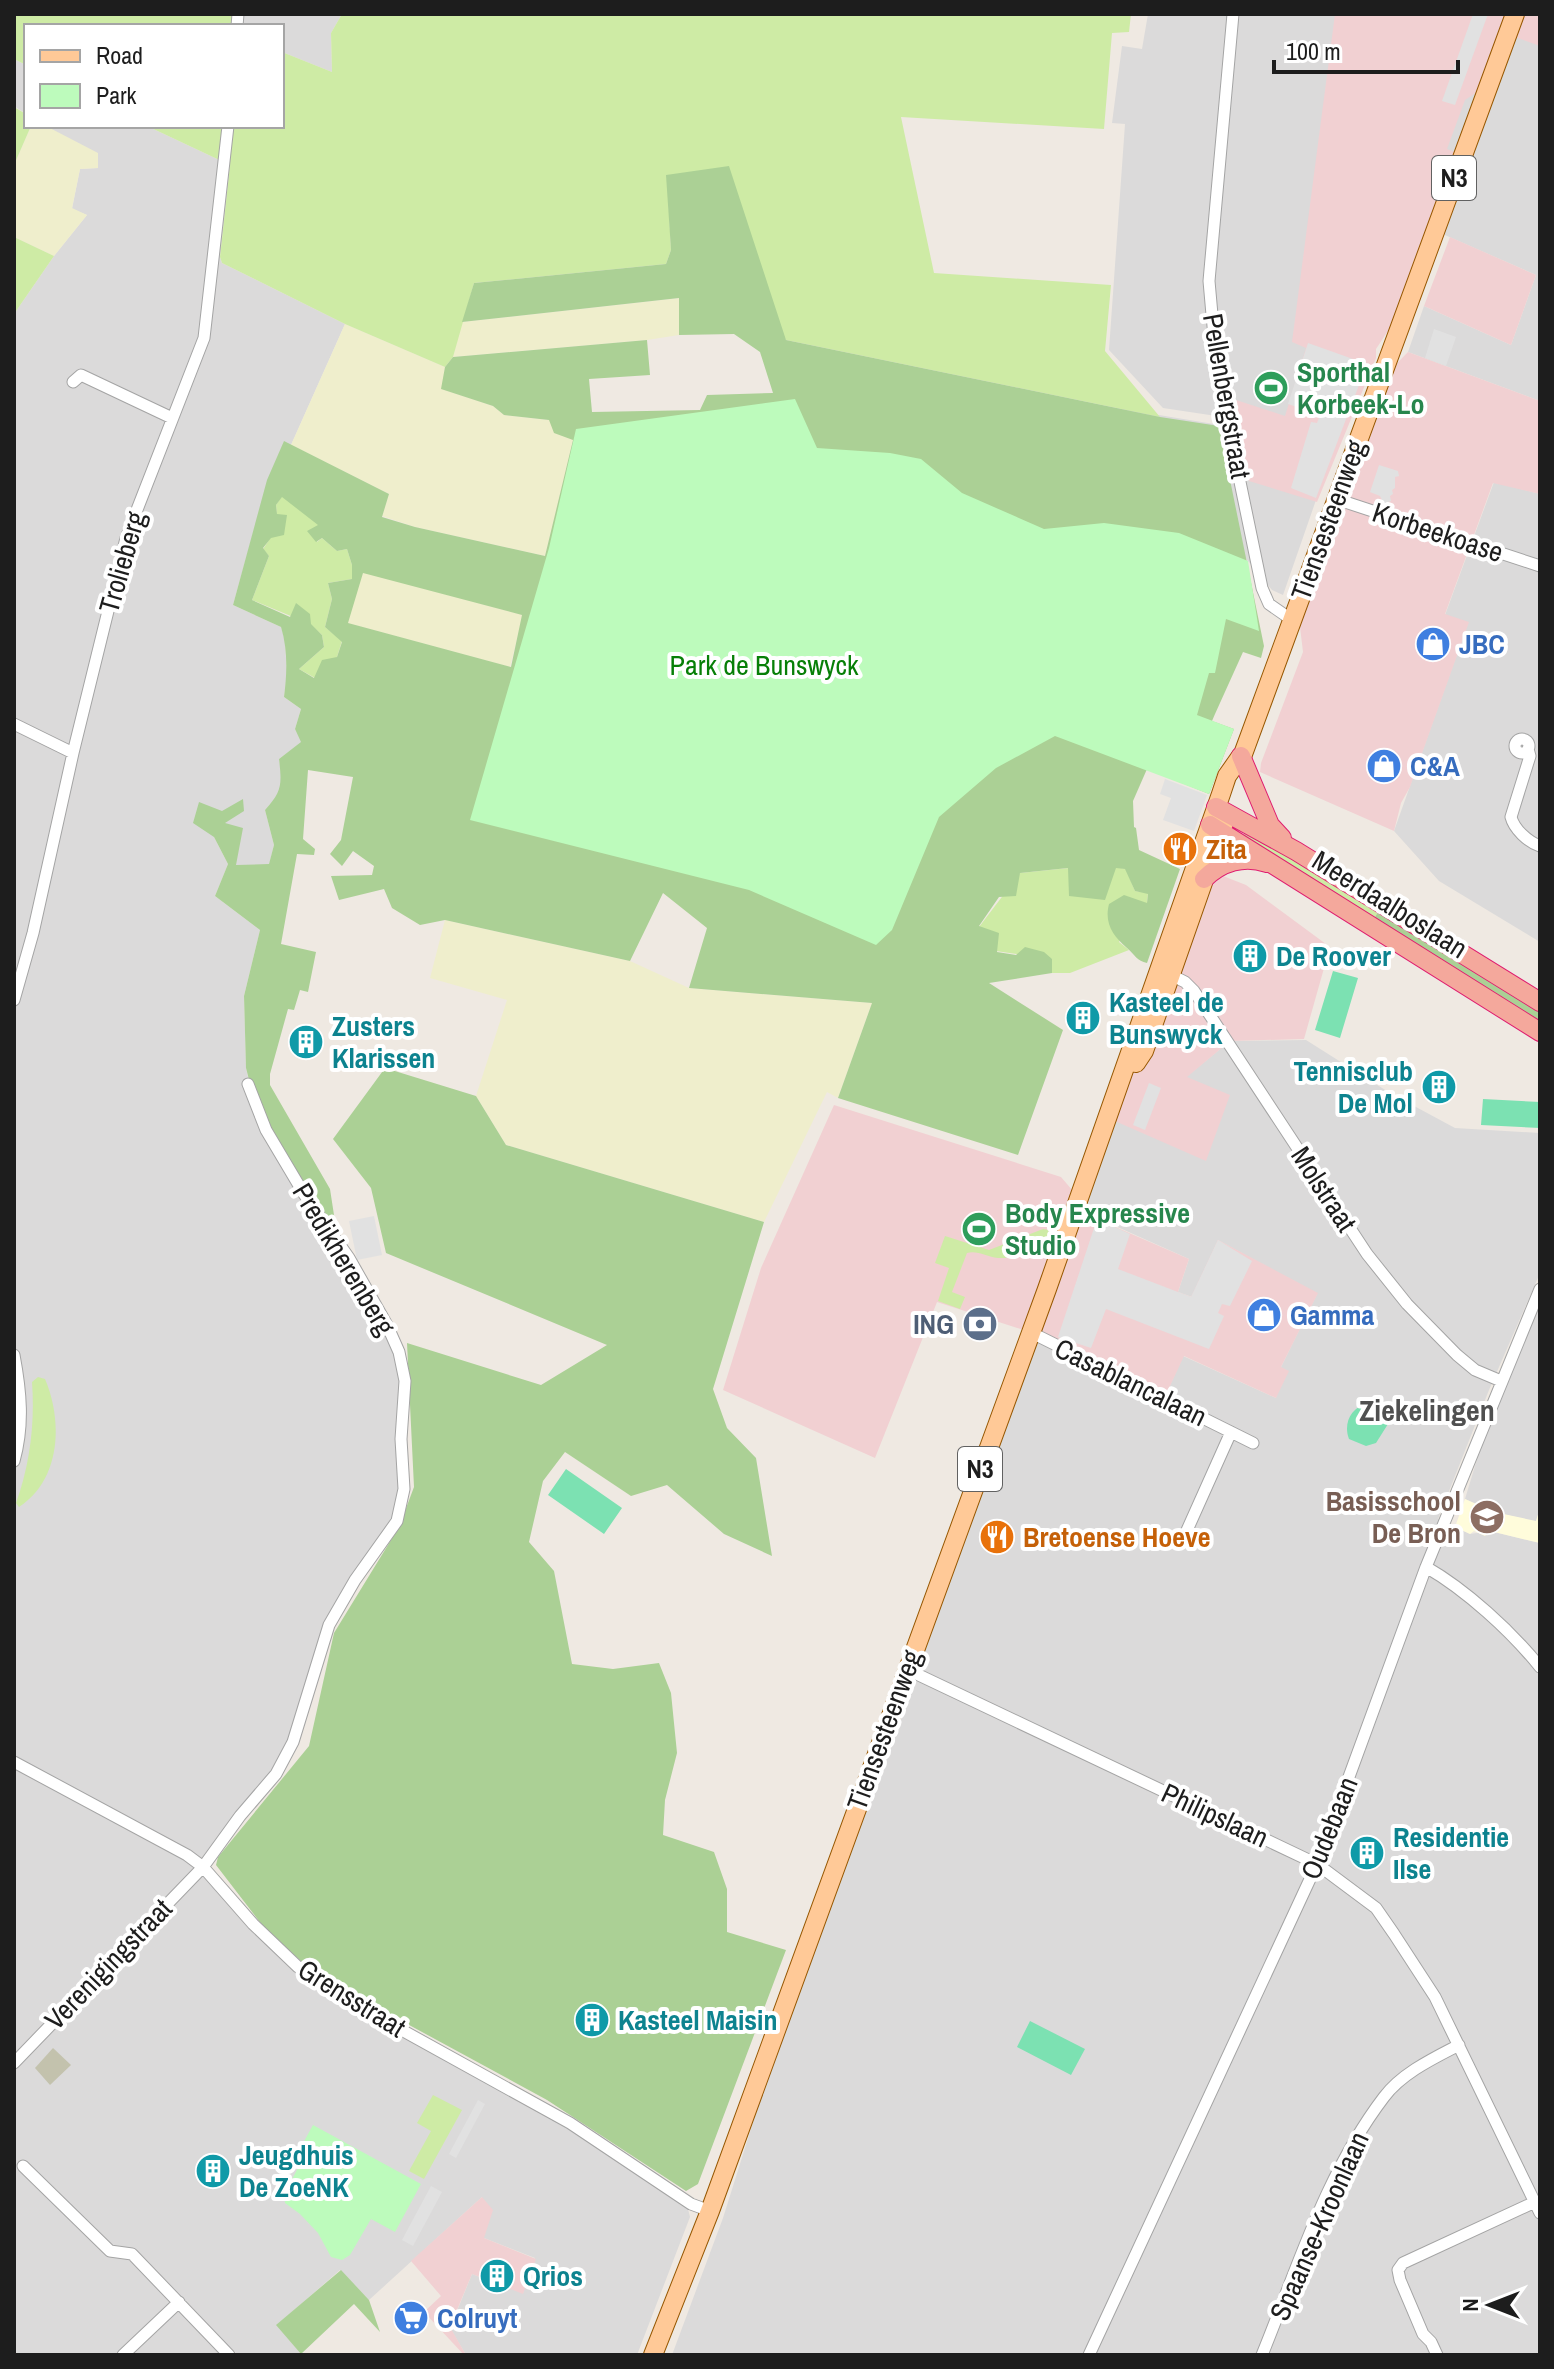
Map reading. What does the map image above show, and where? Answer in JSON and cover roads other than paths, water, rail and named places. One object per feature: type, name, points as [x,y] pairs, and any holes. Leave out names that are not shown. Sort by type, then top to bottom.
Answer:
[{"type":"highway","points":[[1241,756],[1270,825],[1296,851]]},
{"type":"highway","name":"Meerdaalboslaan","points":[[1218,819],[1296,851],[1540,1002]]},
{"type":"highway","name":"Meerdaalboslaan","points":[[1218,819],[1284,871],[1540,1032]]},
{"type":"highway","points":[[1204,879],[1221,865],[1244,860],[1263,861],[1284,871]]},
{"type":"main road","name":"Tiensesteenweg","points":[[653,2355],[710,2211],[1218,819],[1235,792],[1241,756],[1515,14]]},
{"type":"main road","name":"Tiensesteenweg","points":[[1113,1104],[1144,1051],[1204,879],[1218,819]]},
{"type":"street","name":"Pellenbergstraat","points":[[1233,14],[1210,268],[1217,371],[1262,588],[1267,602],[1292,620]]},
{"type":"street","name":"Trolieberg","points":[[14,1000],[33,933],[126,538],[204,338],[228,128]]},
{"type":"street","points":[[73,382],[81,375],[172,418]]},
{"type":"street","name":"Korbeekoase","points":[[1336,499],[1540,566]]},
{"type":"street","points":[[14,724],[73,753]]},
{"type":"street","points":[[1528,749],[1530,756],[1511,817],[1513,824],[1532,844],[1540,846]]},
{"type":"street","name":"Molstraat","points":[[1171,975],[1194,991],[1354,1235],[1407,1304],[1465,1362],[1501,1381]]},
{"type":"street","name":"Predikherenberg","points":[[203,1867],[276,1774],[293,1742],[329,1625],[355,1580],[397,1521],[404,1489],[401,1439],[405,1381],[399,1352],[349,1258],[304,1194],[266,1130],[248,1084]]},
{"type":"street","name":"Oudebaan","points":[[1089,2355],[1317,1864],[1426,1567],[1540,1289]]},
{"type":"street","name":"Casablancalaan","points":[[1030,1332],[1253,1443]]},
{"type":"street","points":[[14,1355],[22,1398],[19,1443],[14,1461]]},
{"type":"street","name":"Casablancalaan","points":[[1184,1537],[1231,1432]]},
{"type":"street","points":[[1426,1567],[1519,1641],[1540,1667]]},
{"type":"street","name":"Philipslaan","points":[[906,1669],[1317,1864],[1376,1908],[1435,1997],[1538,2208]]},
{"type":"street","name":"Grensstraat","points":[[14,1762],[187,1855],[203,1867],[253,1924],[298,1967],[342,1997],[570,2123],[694,2206],[710,2211]]},
{"type":"street","name":"Verenigingstraat","points":[[14,2063],[203,1867]]},
{"type":"street","name":"Spaanse-Kroonlaan","points":[[1262,2355],[1322,2204],[1363,2125],[1399,2082],[1459,2045]]},
{"type":"street","points":[[23,2166],[110,2251],[132,2254],[229,2355]]},
{"type":"street","points":[[1437,2355],[1423,2334],[1398,2270],[1403,2263],[1538,2208]]},
{"type":"street","points":[[123,2355],[179,2302]]},
{"type":"place","name":"Sporthal Korbeek-Lo","points":[[1271,388]]},
{"type":"place","name":"JBC","points":[[1433,644]]},
{"type":"place","name":"C&A","points":[[1384,766]]},
{"type":"place","name":"Zita","points":[[1180,849]]},
{"type":"place","name":"De Roover","points":[[1250,956]]},
{"type":"place","name":"Kasteel de Bunswyck","points":[[1083,1018]]},
{"type":"place","name":"Zusters Klarissen","points":[[306,1042]]},
{"type":"place","name":"Tennisclub De Mol","points":[[1439,1087]]},
{"type":"place","name":"Body Expressive Studio","points":[[979,1229]]},
{"type":"place","name":"Gamma","points":[[1264,1315]]},
{"type":"place","name":"ING","points":[[980,1324]]},
{"type":"place","name":"Basisschool De Bron","points":[[1487,1517]]},
{"type":"place","name":"Bretoense Hoeve","points":[[997,1537]]},
{"type":"place","name":"Residentie Ilse","points":[[1367,1853]]},
{"type":"place","name":"Kasteel Maisin","points":[[592,2020]]},
{"type":"place","name":"Jeugdhuis De ZoeNK","points":[[213,2171]]},
{"type":"place","name":"Qrios","points":[[497,2276]]},
{"type":"place","name":"Colruyt","points":[[411,2318]]},
{"type":"district","name":"Ziekelingen","points":[[1427,1411]]},
{"type":"park label","name":"Park de Bunswyck","points":[[764,665]]}]
